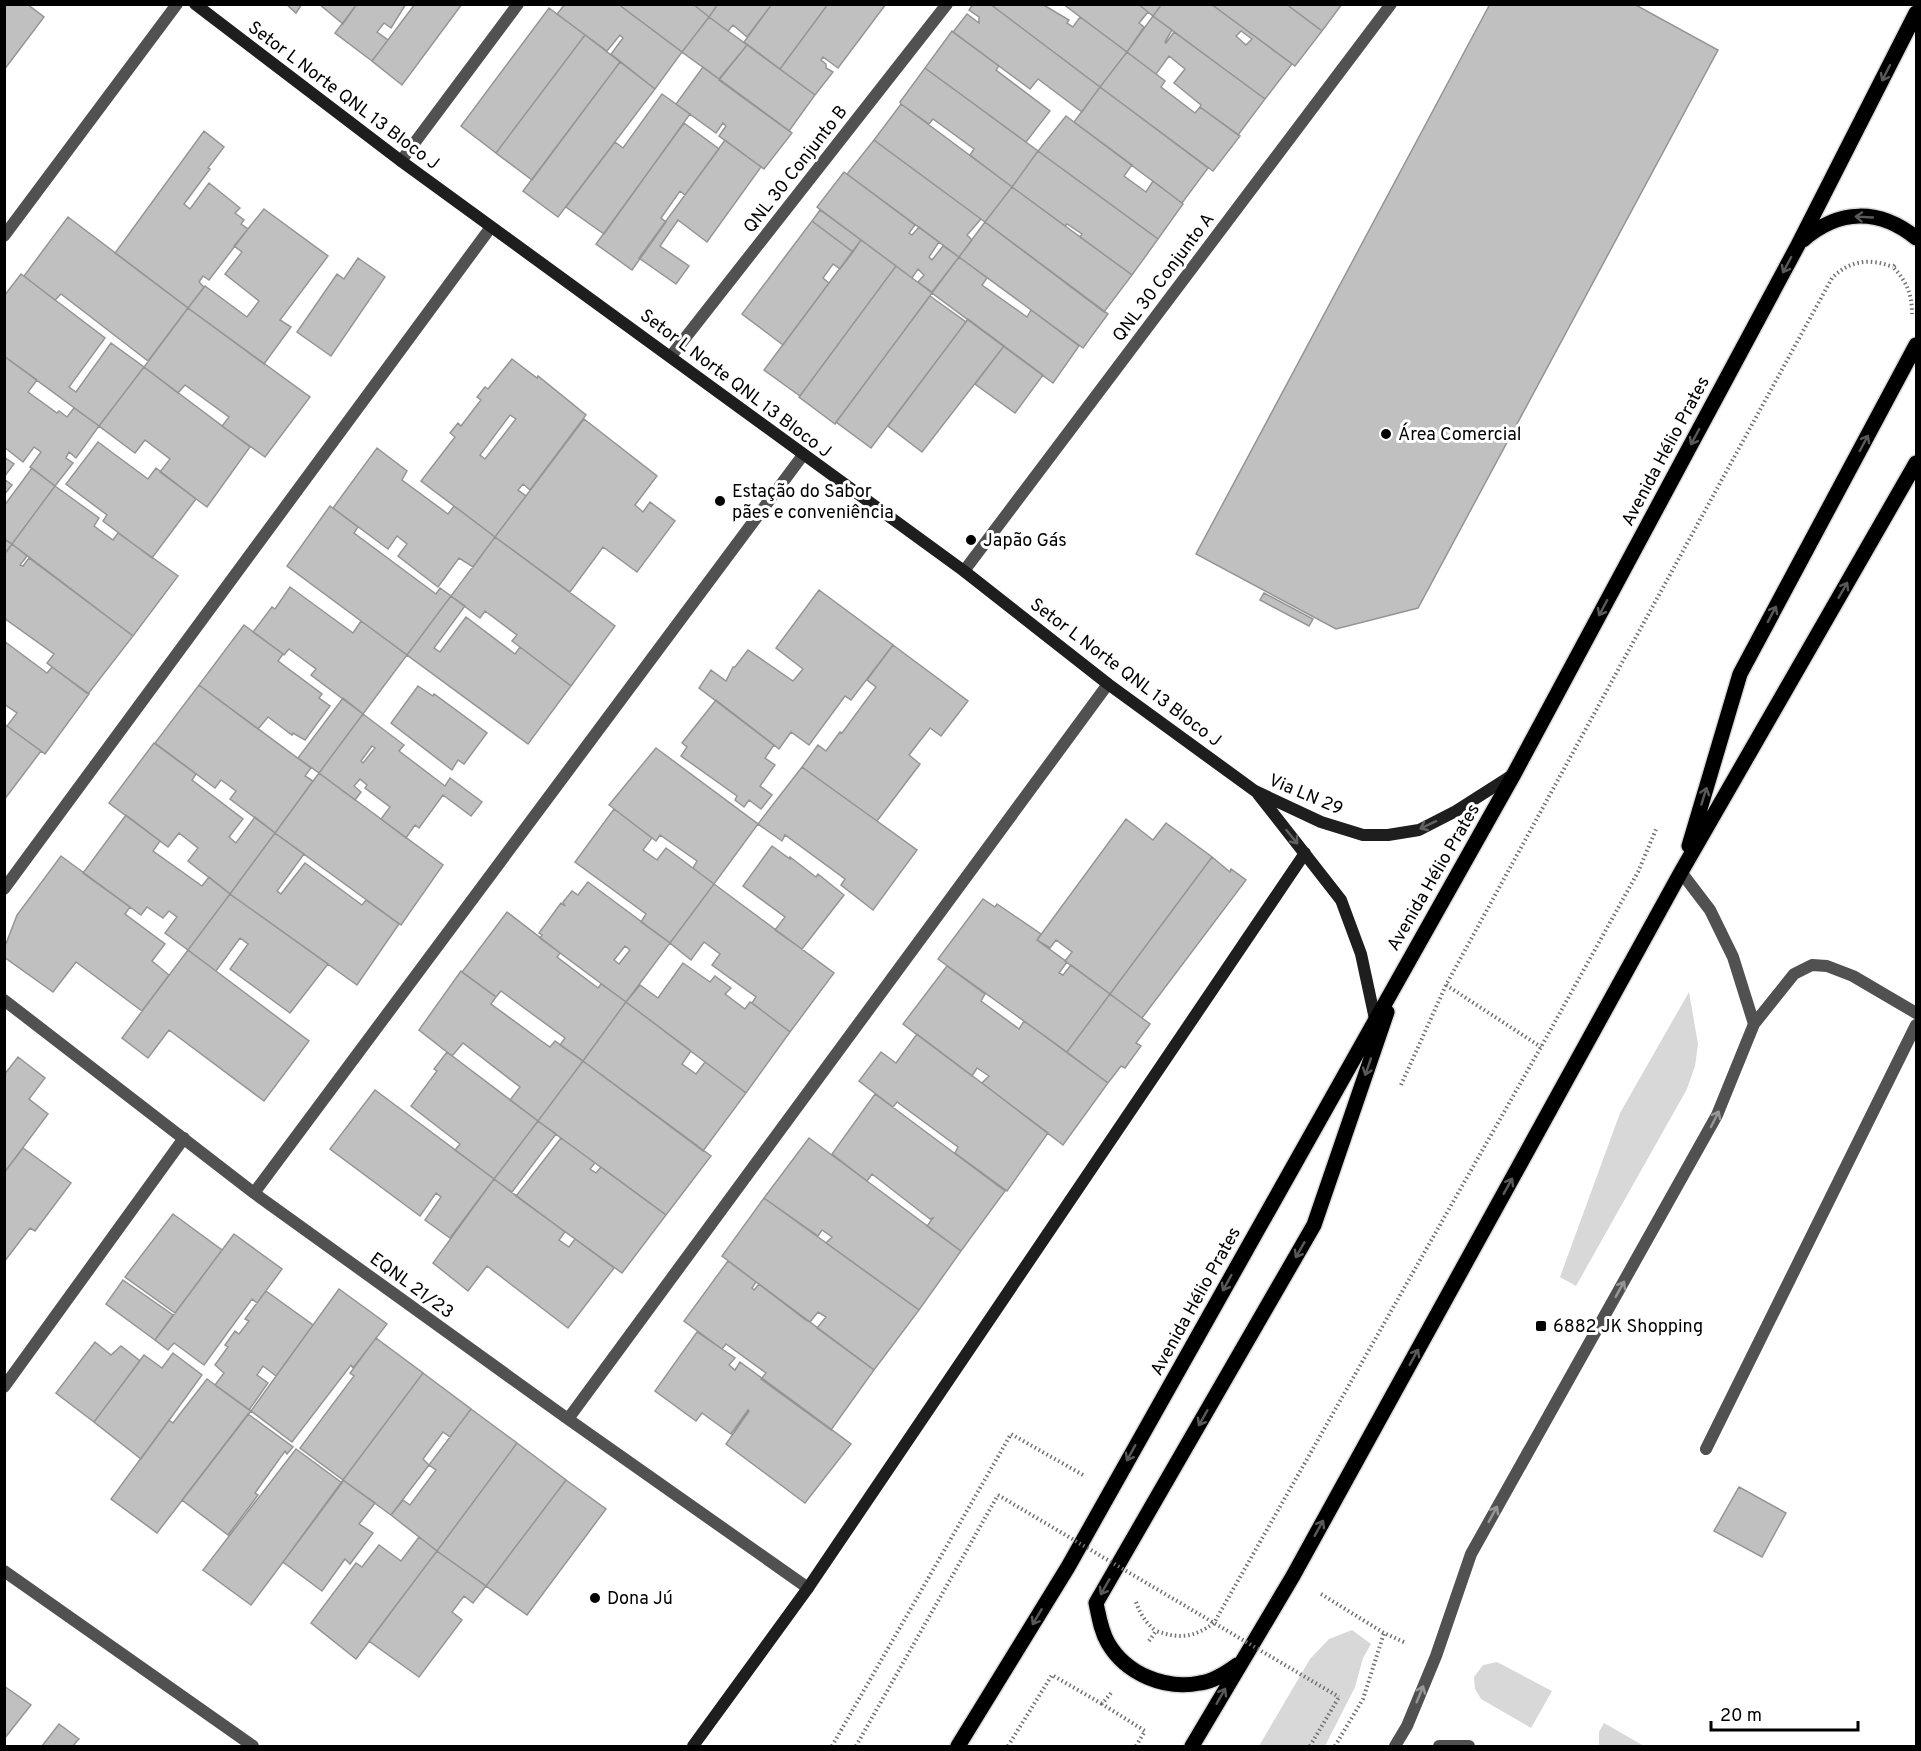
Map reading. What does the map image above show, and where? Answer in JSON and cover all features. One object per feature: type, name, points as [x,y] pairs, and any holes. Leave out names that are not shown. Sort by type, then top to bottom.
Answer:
[{"type":"main road","name":"Avenida Hélio Prates","points":[[958,1746],[1068,1567],[1514,774],[1798,245],[1917,13]]},
{"type":"main road","points":[[1798,245],[1815,230],[1835,220],[1858,215],[1881,218],[1902,227],[1914,236]]},
{"type":"main road","points":[[1681,872],[1740,674],[1917,345]]},
{"type":"main road","points":[[1192,1746],[1293,1576],[1681,872],[1917,463]]},
{"type":"main road","points":[[1240,1664],[1222,1676],[1201,1683],[1180,1685],[1159,1682],[1121,1660],[1108,1643],[1100,1624],[1096,1603],[1314,1225],[1401,972]]},
{"type":"street","points":[[4,236],[177,4]]},
{"type":"street","name":"Setor L Norte QNL 13 Bloco J","points":[[195,4],[401,161],[964,571],[1108,684],[1255,791]]},
{"type":"street","points":[[401,161],[518,4]]},
{"type":"street","name":"QNL 30 Conjunto B","points":[[671,356],[947,4]]},
{"type":"street","name":"QNL 30 Conjunto A","points":[[964,571],[1391,4]]},
{"type":"street","points":[[4,889],[491,227]]},
{"type":"street","points":[[254,1193],[803,455]]},
{"type":"street","points":[[567,1419],[1108,684]]},
{"type":"street","name":"Via LN 29","points":[[1255,791],[1321,822],[1363,834],[1388,835],[1419,830],[1456,811],[1514,774]]},
{"type":"street","name":"Via LN 29","points":[[1255,791],[1341,900],[1361,954],[1375,1019]]},
{"type":"street","points":[[693,1746],[808,1588],[1305,853]]},
{"type":"street","points":[[1681,872],[1710,909],[1733,957],[1754,1024]]},
{"type":"street","points":[[1395,1746],[1407,1726],[1436,1656],[1471,1554],[1717,1115],[1754,1024],[1794,974],[1812,965],[1827,966],[1853,976],[1917,1013]]},
{"type":"street","name":"EQNL 21/23","points":[[4,1000],[254,1193],[567,1419],[808,1588]]},
{"type":"street","points":[[1706,1449],[1917,1025]]},
{"type":"street","points":[[4,1387],[184,1138]]},
{"type":"street","points":[[4,1571],[253,1746]]},
{"type":"street","points":[[1439,1746],[1469,1746]]},
{"type":"path","points":[[1893,267],[1914,236]]},
{"type":"path","points":[[1397,1094],[1446,985],[1832,278],[1852,263],[1866,260],[1893,267],[1905,280],[1912,296],[1910,324]]},
{"type":"path","points":[[1136,1601],[1140,1613],[1156,1631],[1174,1636],[1185,1636],[1201,1632],[1214,1623],[1541,1047],[1638,872],[1660,819]]},
{"type":"path","points":[[1446,985],[1541,1047]]},
{"type":"path","points":[[832,1746],[1011,1434],[1110,1491]]},
{"type":"path","points":[[856,1746],[998,1496],[1340,1696],[1310,1746]]},
{"type":"path","points":[[1137,1578],[1143,1568]]},
{"type":"path","points":[[1293,1576],[1384,1633],[1363,1699],[1335,1746]]},
{"type":"path","points":[[1102,1704],[1156,1631]]},
{"type":"path","points":[[1008,1746],[1052,1675],[1145,1731],[1136,1746]]},
{"type":"shaded area","points":[[1689,992],[1698,1044],[1695,1066],[1687,1089],[1576,1286],[1560,1277],[1620,1113]]},
{"type":"shaded area","points":[[1352,1630],[1371,1644],[1363,1658],[1355,1687],[1325,1746],[1259,1746],[1310,1659],[1329,1639]]},
{"type":"shaded area","points":[[1497,1662],[1552,1691],[1531,1728],[1481,1699],[1475,1689],[1474,1677],[1483,1665]]},
{"type":"shaded area","points":[[1604,1723],[1644,1746],[1599,1746],[1599,1732]]},
{"type":"building","points":[[4,4],[27,4],[44,17],[4,70]]},
{"type":"building","points":[[286,4],[302,4],[296,13]]},
{"type":"building","points":[[319,4],[357,4],[343,24]]},
{"type":"building","points":[[357,4],[406,4],[391,28],[384,23],[377,32],[388,40],[372,61],[335,33]]},
{"type":"building","points":[[415,4],[462,4],[402,85],[372,61]]},
{"type":"building","points":[[565,4],[618,4],[682,52],[655,89],[611,54],[623,38],[620,35],[607,51],[557,14]]},
{"type":"building","points":[[618,4],[693,4],[709,17],[682,52]]},
{"type":"building","points":[[693,4],[718,4],[709,17]]},
{"type":"building","points":[[718,4],[772,4],[747,37],[733,25],[728,31],[709,17]]},
{"type":"building","points":[[772,4],[828,4],[780,69],[744,42]]},
{"type":"building","points":[[828,4],[886,4],[838,68],[823,57],[821,60],[826,64],[826,68],[833,72],[815,95],[780,69]]},
{"type":"building","points":[[973,4],[990,4],[1100,87],[1082,112],[1038,79],[1030,89],[953,32],[967,14],[979,23],[979,17],[969,10]]},
{"type":"building","points":[[990,4],[1042,4],[1069,20],[1067,23],[1073,27],[1080,17],[1127,52],[1100,87]]},
{"type":"building","points":[[1063,4],[1138,4],[1148,12],[1139,23],[1144,27],[1127,52]]},
{"type":"building","points":[[1138,4],[1162,4],[1153,16]]},
{"type":"building","points":[[1162,4],[1211,4],[1292,64],[1265,99],[1153,16]],"holes":[[[1241,31],[1252,39],[1246,45],[1236,36]]]},
{"type":"building","points":[[1211,4],[1286,4],[1322,31],[1295,66]]},
{"type":"building","points":[[1286,4],[1342,4],[1322,31]]},
{"type":"building","name":"Área Comercial","points":[[1490,4],[1634,4],[1718,50],[1418,608],[1336,629],[1196,554]]},
{"type":"building","points":[[549,8],[585,35],[496,153],[461,126]]},
{"type":"building","points":[[1153,16],[1172,30],[1166,43],[1174,32],[1265,99],[1238,135],[1200,107],[1201,105],[1174,83],[1185,69],[1169,56],[1156,74],[1127,52]]},
{"type":"building","points":[[709,17],[747,45],[719,79],[682,52]]},
{"type":"building","points":[[952,31],[999,66],[996,70],[1050,111],[1026,142],[925,68]]},
{"type":"building","points":[[585,35],[620,62],[532,180],[496,153]]},
{"type":"building","points":[[747,45],[815,95],[789,131],[719,80]]},
{"type":"building","points":[[1127,52],[1165,81],[1161,87],[1195,113],[1200,107],[1240,136],[1213,171],[1100,87]]},
{"type":"building","points":[[620,62],[655,89],[558,217],[523,191]]},
{"type":"building","points":[[703,67],[792,133],[764,169],[719,136],[726,126],[723,123],[716,133],[676,104]]},
{"type":"building","points":[[925,68],[1038,151],[1012,187],[970,155],[974,149],[933,119],[929,124],[901,104],[900,102]]},
{"type":"building","points":[[1100,87],[1208,168],[1182,203],[1074,122]]},
{"type":"building","points":[[662,94],[690,114],[604,234],[566,207],[615,142],[623,148]]},
{"type":"building","points":[[901,104],[1012,187],[985,222],[874,140]]},
{"type":"building","points":[[1066,116],[1132,165],[1124,176],[1146,192],[1153,181],[1183,204],[1158,239],[1038,151]]},
{"type":"building","points":[[684,123],[719,149],[685,195],[680,191],[661,218],[666,222],[632,270],[596,244]]},
{"type":"building","points":[[204,131],[224,147],[184,204],[190,209],[209,183],[240,208],[235,213],[244,220],[241,224],[248,229],[209,280],[203,276],[199,282],[204,287],[188,308],[115,253]]},
{"type":"building","points":[[725,140],[761,167],[707,242],[678,220],[660,246],[689,266],[676,284],[639,258]]},
{"type":"building","points":[[874,140],[981,219],[967,235],[972,240],[959,257],[847,174]]},
{"type":"building","points":[[1038,151],[1158,239],[1132,275],[1080,237],[1082,234],[1067,224],[1065,226],[1012,187]]},
{"type":"building","points":[[844,172],[915,225],[909,233],[912,235],[919,227],[939,242],[929,257],[932,260],[943,246],[959,257],[932,292],[918,282],[924,275],[918,269],[912,278],[817,207]]},
{"type":"building","points":[[1012,187],[1132,275],[1104,312],[985,222]]},
{"type":"building","points":[[264,209],[328,256],[280,320],[291,327],[264,364],[188,308],[205,286],[247,317],[259,301],[225,274],[242,252],[234,246]]},
{"type":"building","points":[[820,210],[861,240],[853,252],[812,221]]},
{"type":"building","points":[[68,217],[188,308],[148,361],[61,294],[55,300],[24,276]]},
{"type":"building","points":[[812,221],[853,252],[840,269],[833,264],[823,278],[829,283],[783,345],[742,314]]},
{"type":"building","points":[[985,222],[1108,314],[1083,348],[959,257]]},
{"type":"building","points":[[861,240],[896,266],[800,396],[764,370]]},
{"type":"building","points":[[959,257],[987,278],[982,285],[1027,317],[1031,310],[1079,346],[1053,383],[932,293]]},
{"type":"building","points":[[358,258],[385,277],[331,356],[297,332],[337,274],[344,279]]},
{"type":"building","points":[[896,266],[932,293],[835,424],[799,397]]},
{"type":"building","points":[[21,274],[105,338],[69,387],[76,392],[111,343],[144,367],[99,426],[4,356],[4,296]]},
{"type":"building","points":[[930,296],[966,322],[871,448],[836,422]]},
{"type":"building","points":[[188,308],[310,397],[265,457],[222,426],[229,417],[185,385],[178,393],[144,367]]},
{"type":"building","points":[[968,319],[1004,346],[922,452],[888,426]]},
{"type":"building","points":[[1004,346],[1043,375],[1015,413],[975,384]]},
{"type":"building","points":[[4,356],[37,380],[28,392],[57,413],[59,411],[67,417],[74,408],[99,426],[76,458],[69,452],[66,458],[73,463],[55,486],[30,467],[41,452],[34,447],[23,462],[4,447]]},
{"type":"building","points":[[512,359],[537,378],[538,376],[586,415],[530,490],[523,484],[518,490],[526,496],[495,537],[421,481],[455,437],[450,433],[458,423],[461,426],[481,400],[477,397],[485,387],[488,389]],"holes":[[[510,415],[516,419],[485,459],[480,455]]]},
{"type":"building","points":[[144,367],[250,447],[207,507],[160,472],[170,459],[145,440],[135,453],[99,426]]},
{"type":"building","points":[[584,419],[657,476],[635,505],[643,512],[650,502],[675,521],[637,572],[603,547],[570,592],[495,537]]},
{"type":"building","points":[[98,442],[148,479],[156,468],[196,499],[152,558],[103,521],[107,515],[66,484]]},
{"type":"building","points":[[377,448],[407,471],[402,480],[448,514],[454,506],[495,537],[473,567],[459,558],[438,587],[398,556],[407,544],[397,536],[388,549],[333,508]]},
{"type":"building","points":[[4,457],[14,464],[4,477]]},
{"type":"building","points":[[32,468],[55,486],[12,544],[4,539],[4,506]]},
{"type":"building","points":[[4,479],[12,485],[4,495]]},
{"type":"building","points":[[55,486],[99,518],[94,526],[113,540],[118,533],[178,576],[133,636],[12,544]]},
{"type":"building","points":[[330,506],[358,527],[354,533],[436,594],[440,588],[451,596],[407,655],[287,566]]},
{"type":"building","points":[[495,537],[615,626],[571,686],[512,641],[517,635],[485,611],[480,618],[451,596]]},
{"type":"building","points":[[4,539],[12,544],[4,555]]},
{"type":"building","points":[[12,544],[27,556],[20,565],[23,566],[29,558],[133,636],[88,694],[47,663],[54,654],[4,618],[4,555]]},
{"type":"building","points":[[290,587],[353,633],[361,621],[407,655],[363,714],[311,675],[316,669],[289,649],[284,655],[253,632],[272,607],[275,609]]},
{"type":"building","points":[[819,590],[893,645],[851,700],[845,696],[809,745],[791,732],[779,749],[699,688],[711,670],[726,681],[733,667],[748,650],[793,681],[803,669],[776,648]]},
{"type":"building","points":[[1264,593],[1313,619],[1309,626],[1260,600]]},
{"type":"building","points":[[451,596],[465,606],[434,648],[440,652],[466,617],[515,654],[520,647],[571,686],[528,744],[407,655]]},
{"type":"building","points":[[244,625],[283,654],[278,661],[322,694],[319,698],[330,706],[305,740],[293,733],[292,735],[268,717],[258,729],[199,685]]},
{"type":"building","points":[[4,641],[47,673],[52,667],[89,694],[45,754],[7,726],[17,713],[4,704]]},
{"type":"building","points":[[893,645],[968,701],[941,736],[930,728],[909,755],[920,764],[877,821],[802,767],[818,745],[826,751],[840,732],[842,733],[876,687],[867,680]]},
{"type":"building","points":[[199,685],[311,768],[305,776],[313,781],[275,833],[230,799],[236,791],[221,780],[215,788],[155,743]]},
{"type":"building","points":[[418,686],[433,696],[434,694],[487,733],[464,764],[458,760],[452,770],[391,723]]},
{"type":"building","points":[[343,698],[363,714],[319,773],[298,758]]},
{"type":"building","points":[[716,700],[774,745],[765,758],[775,765],[760,786],[772,795],[761,809],[749,800],[744,807],[735,800],[737,796],[681,756],[687,747],[682,743]]},
{"type":"building","points":[[363,714],[404,745],[399,751],[445,786],[450,778],[482,802],[471,816],[443,795],[419,828],[415,825],[406,838],[381,819],[390,807],[365,788],[367,785],[360,779],[354,786],[361,792],[355,800],[319,773]],"holes":[[[372,746],[375,748],[363,763],[361,761]]]},
{"type":"building","points":[[4,724],[41,751],[4,800]]},
{"type":"building","points":[[154,743],[196,774],[192,780],[243,819],[229,837],[236,843],[255,817],[275,833],[230,894],[188,861],[198,848],[179,833],[168,847],[109,803]]},
{"type":"building","points":[[656,748],[758,824],[714,884],[693,868],[697,861],[660,835],[656,841],[609,805]]},
{"type":"building","points":[[802,767],[917,850],[873,910],[841,885],[845,879],[785,835],[782,841],[758,824]]},
{"type":"building","points":[[319,773],[443,865],[401,925],[275,833]]},
{"type":"building","points":[[614,809],[652,838],[643,850],[657,860],[666,848],[714,884],[670,943],[641,922],[646,914],[575,862]]},
{"type":"building","points":[[126,815],[160,841],[153,851],[202,886],[209,877],[230,894],[188,950],[165,933],[177,917],[169,911],[163,918],[147,907],[141,915],[83,873]]},
{"type":"building","points":[[1126,819],[1153,840],[1166,823],[1212,857],[1110,994],[1065,961],[1072,952],[1056,940],[1050,948],[1037,940]]},
{"type":"building","points":[[275,833],[304,854],[277,891],[281,894],[305,863],[362,905],[366,900],[399,924],[357,985],[230,894]]},
{"type":"building","points":[[772,846],[816,877],[818,874],[844,895],[802,949],[775,930],[785,917],[743,886]]},
{"type":"building","points":[[61,856],[130,907],[125,914],[165,944],[152,961],[169,975],[142,1011],[76,962],[53,992],[4,957],[4,949],[17,915]]},
{"type":"building","points":[[1212,857],[1230,872],[1231,869],[1246,880],[1142,1018],[1110,994]]},
{"type":"building","points":[[588,882],[670,943],[626,1002],[540,938],[542,935],[539,933],[561,903],[565,906],[563,902],[572,891],[578,895]],"holes":[[[625,946],[630,950],[619,964],[614,960]]]},
{"type":"building","points":[[714,884],[834,973],[790,1032],[752,1003],[756,997],[712,965],[720,954],[704,942],[691,960],[670,943]]},
{"type":"building","points":[[230,894],[328,964],[290,1013],[230,969],[248,944],[240,938],[216,971],[188,950]]},
{"type":"building","points":[[983,899],[995,907],[997,904],[1041,934],[1037,940],[1067,962],[1059,973],[1063,975],[1071,965],[1110,994],[1067,1052],[938,959]]},
{"type":"building","points":[[507,912],[560,953],[557,957],[598,988],[601,984],[626,1002],[583,1061],[560,1045],[565,1038],[501,991],[496,997],[462,972]]},
{"type":"building","points":[[188,950],[309,1041],[264,1101],[169,1030],[148,1058],[122,1038]]},
{"type":"building","points":[[683,963],[710,982],[715,976],[731,988],[725,994],[745,1009],[750,1002],[752,1003],[790,1032],[746,1093],[626,1002],[640,985],[658,998]]},
{"type":"building","points":[[947,966],[985,994],[981,1001],[1019,1029],[1024,1021],[1108,1083],[1063,1145],[982,1083],[989,1076],[977,1068],[972,1076],[903,1024]]},
{"type":"building","points":[[461,971],[496,997],[491,1004],[550,1047],[555,1041],[583,1061],[538,1121],[510,1100],[520,1087],[463,1043],[452,1056],[419,1030]]},
{"type":"building","points":[[1110,994],[1150,1024],[1136,1043],[1141,1046],[1125,1068],[1121,1066],[1108,1083],[1067,1052]]},
{"type":"building","points":[[626,1002],[691,1051],[682,1064],[696,1074],[705,1062],[746,1093],[703,1151],[583,1061]]},
{"type":"building","points":[[917,1034],[1048,1133],[1007,1191],[955,1153],[958,1147],[897,1102],[893,1107],[859,1081],[881,1052],[896,1063]]},
{"type":"building","points":[[447,1052],[538,1121],[494,1179],[455,1150],[460,1144],[411,1106],[437,1071],[434,1069]]},
{"type":"building","points":[[18,1057],[45,1078],[29,1099],[48,1114],[4,1173],[4,1075]]},
{"type":"building","points":[[583,1061],[711,1156],[666,1215],[538,1121]]},
{"type":"building","points":[[375,1090],[494,1179],[450,1238],[425,1220],[441,1197],[436,1193],[420,1216],[330,1149]]},
{"type":"building","points":[[875,1094],[1005,1191],[961,1251],[927,1226],[933,1218],[930,1219],[872,1174],[867,1181],[832,1154]]},
{"type":"building","points":[[538,1121],[556,1134],[512,1192],[494,1179]]},
{"type":"building","points":[[561,1138],[595,1163],[590,1169],[596,1173],[601,1167],[666,1215],[622,1273],[516,1196]]},
{"type":"building","points":[[809,1138],[961,1251],[919,1310],[826,1243],[832,1237],[822,1230],[818,1236],[764,1198]]},
{"type":"building","points":[[23,1148],[71,1183],[35,1231],[30,1228],[4,1262],[4,1173]]},
{"type":"building","points":[[494,1179],[565,1232],[559,1240],[569,1247],[575,1239],[614,1268],[568,1328],[487,1266],[468,1291],[433,1263]]},
{"type":"building","points":[[764,1198],[919,1310],[874,1370],[817,1328],[826,1317],[818,1312],[810,1322],[806,1320],[722,1256]]},
{"type":"building","points":[[173,1214],[222,1250],[175,1313],[125,1277]]},
{"type":"building","points":[[234,1234],[282,1269],[257,1303],[252,1299],[204,1365],[174,1343],[168,1350],[155,1340]]},
{"type":"building","points":[[728,1261],[756,1282],[752,1288],[754,1290],[759,1284],[874,1370],[831,1430],[761,1379],[766,1373],[726,1344],[722,1349],[684,1321]]},
{"type":"building","points":[[123,1280],[173,1315],[155,1340],[106,1304]]},
{"type":"building","points":[[339,1289],[387,1324],[353,1368],[351,1365],[292,1442],[251,1411]]},
{"type":"building","points":[[266,1291],[313,1325],[276,1376],[263,1366],[257,1375],[268,1383],[249,1410],[215,1385],[224,1373],[215,1365],[228,1347],[225,1345],[235,1331],[239,1334],[249,1321],[245,1319]]},
{"type":"building","points":[[697,1332],[735,1358],[729,1365],[735,1370],[740,1362],[851,1444],[805,1503],[726,1444],[748,1410],[731,1434],[702,1413],[696,1421],[655,1391]]},
{"type":"building","points":[[376,1338],[423,1373],[343,1480],[300,1448],[354,1376],[350,1373]]},
{"type":"building","points":[[95,1342],[111,1355],[121,1346],[140,1361],[94,1422],[56,1393]]},
{"type":"building","points":[[173,1353],[202,1375],[141,1459],[94,1422],[144,1355],[162,1368]]},
{"type":"building","points":[[423,1373],[471,1409],[450,1437],[443,1432],[423,1459],[429,1465],[391,1515],[343,1480]]},
{"type":"building","points":[[207,1379],[251,1411],[157,1533],[111,1499],[169,1420],[173,1423]]},
{"type":"building","points":[[471,1409],[517,1443],[437,1551],[391,1515],[403,1500],[410,1505],[436,1470],[429,1465]]},
{"type":"building","points":[[248,1414],[293,1447],[287,1454],[285,1451],[255,1493],[258,1495],[228,1535],[182,1500]]},
{"type":"building","points":[[517,1443],[566,1480],[486,1586],[437,1551]]},
{"type":"building","points":[[296,1449],[342,1483],[251,1605],[203,1570]]},
{"type":"building","points":[[343,1480],[375,1503],[359,1524],[373,1533],[350,1564],[345,1559],[322,1591],[283,1562]]},
{"type":"building","points":[[566,1480],[606,1509],[527,1615],[486,1586]]},
{"type":"building","points":[[1739,1487],[1786,1513],[1762,1557],[1714,1531]]},
{"type":"building","points":[[419,1537],[437,1551],[356,1659],[311,1623],[356,1563],[362,1567],[379,1545],[401,1561]]},
{"type":"building","points":[[437,1551],[486,1586],[473,1603],[464,1596],[452,1612],[462,1620],[419,1677],[369,1641]]},
{"type":"building","points":[[4,1686],[31,1705],[4,1739]]},
{"type":"building","points":[[59,1724],[79,1739],[73,1746],[42,1746]]},
{"type":"place","name":"Área Comercial","points":[[1386,434]]},
{"type":"place","name":"Estação do Sabor pães e conveniência","points":[[720,501]]},
{"type":"place","name":"Japão Gás","points":[[971,540]]},
{"type":"place","name":"6882 JK Shopping","points":[[1541,1326]]},
{"type":"place","name":"Dona Jú","points":[[595,1598]]}]
